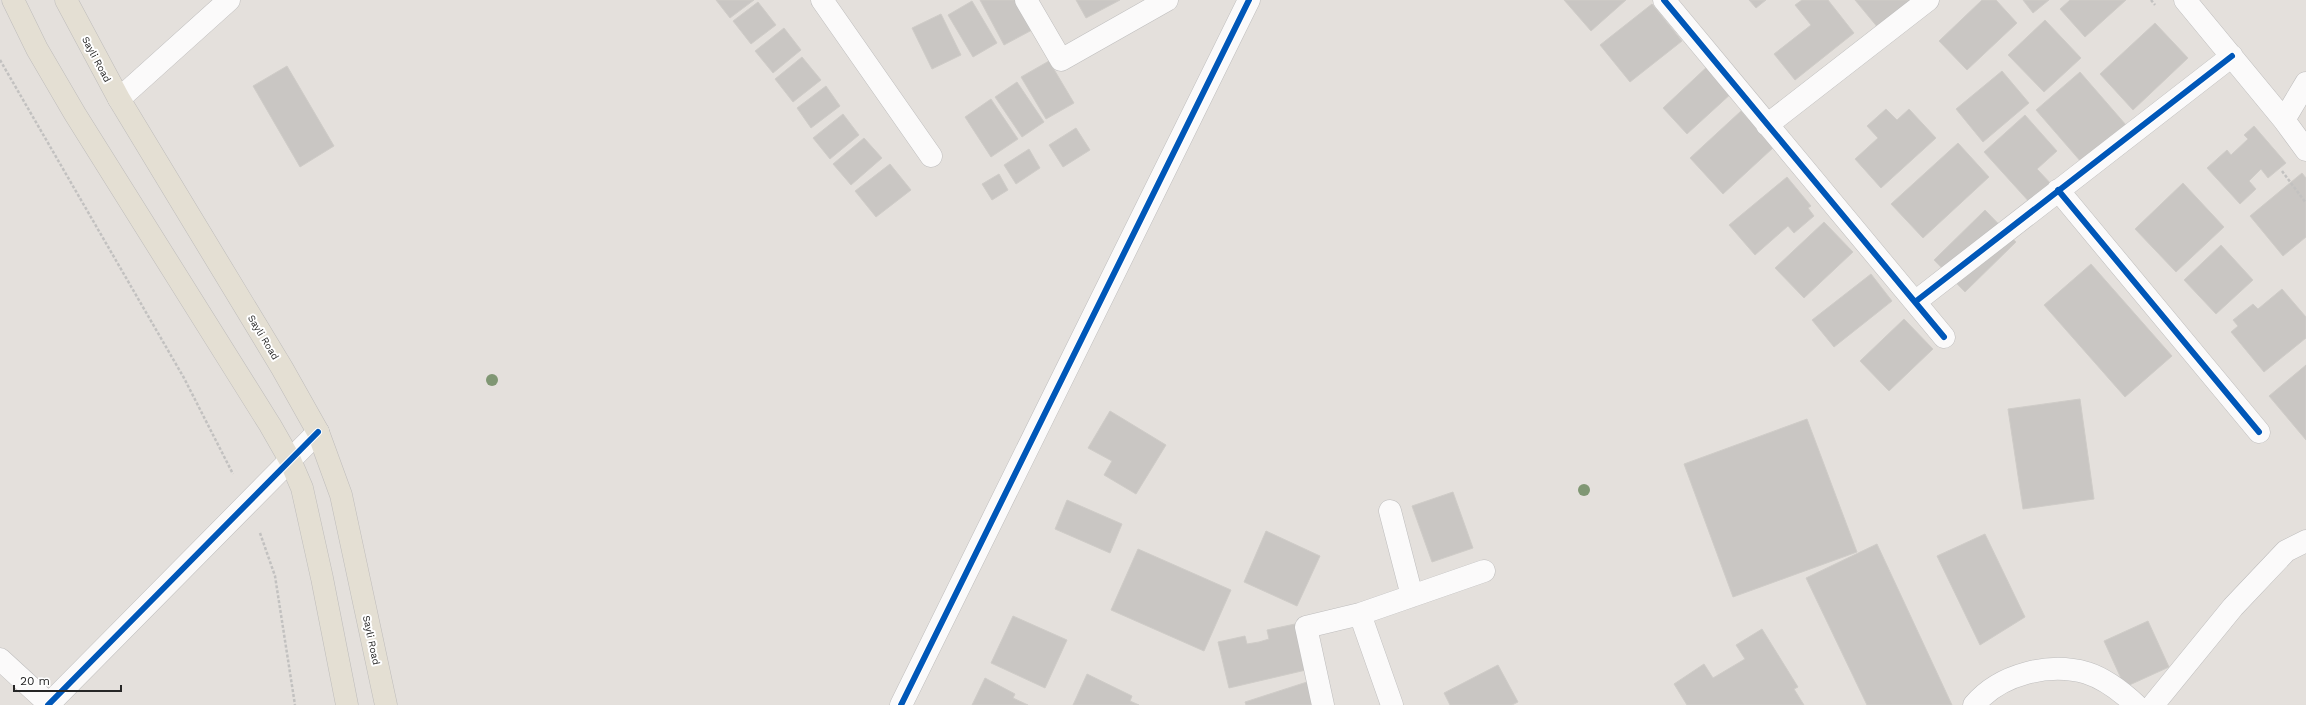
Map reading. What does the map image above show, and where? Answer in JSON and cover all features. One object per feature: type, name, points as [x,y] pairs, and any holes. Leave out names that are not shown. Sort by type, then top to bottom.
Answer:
[{"type":"main road","points":[[13,0],[37,49],[75,114],[270,425],[290,460],[302,488],[312,530],[347,705]]},
{"type":"main road","name":"Sayli Road","points":[[66,0],[119,99],[282,368],[318,432],[341,495],[386,705]]},
{"type":"street","points":[[119,99],[229,0]]},
{"type":"street","points":[[822,0],[931,156]]},
{"type":"street","points":[[1026,0],[1061,60],[1167,0]]},
{"type":"street","points":[[901,705],[1249,0]]},
{"type":"street","points":[[1664,0],[1944,337]]},
{"type":"street","points":[[1767,125],[1928,0]]},
{"type":"street","points":[[2185,0],[2284,120],[2306,150]]},
{"type":"street","points":[[1915,302],[2232,56]]},
{"type":"street","points":[[2284,120],[2306,83]]},
{"type":"street","points":[[2058,190],[2259,432]]},
{"type":"street","points":[[0,659],[49,704],[318,432]]},
{"type":"street","points":[[1390,511],[1412,596]]},
{"type":"street","points":[[2153,705],[2233,607],[2286,551],[2306,541]]},
{"type":"street","points":[[1323,705],[1306,627],[1360,614],[1484,571]]},
{"type":"street","points":[[1360,614],[1392,705]]},
{"type":"street","points":[[1974,705],[1983,694],[2016,675],[2051,669],[2087,673],[2120,689],[2136,705]]},
{"type":"path","points":[[0,60],[184,378],[237,481]]},
{"type":"path","points":[[260,530],[275,576],[295,705]]},
{"type":"building","points":[[716,0],[754,0],[730,18]]},
{"type":"building","points":[[980,0],[1017,0],[1032,30],[1004,45]]},
{"type":"building","points":[[1076,0],[1120,0],[1086,18]]},
{"type":"building","points":[[1564,0],[1626,0],[1591,31]]},
{"type":"building","points":[[1749,0],[1766,0],[1756,8]]},
{"type":"building","points":[[1802,0],[1828,0],[1854,33],[1795,80],[1774,54],[1811,25],[1795,5]]},
{"type":"building","points":[[1855,0],[1915,0],[1879,29]]},
{"type":"building","points":[[1982,0],[1996,0],[2017,23],[1967,70],[1939,41]]},
{"type":"building","points":[[2023,0],[2049,0],[2033,13]]},
{"type":"building","points":[[2070,0],[2126,0],[2085,37],[2060,9]]},
{"type":"building","points":[[972,1],[997,43],[973,57],[948,15]]},
{"type":"building","points":[[758,2],[776,25],[751,44],[733,21]]},
{"type":"building","points":[[1652,4],[1682,41],[1630,82],[1600,45]]},
{"type":"building","points":[[941,14],[961,55],[932,69],[912,28]]},
{"type":"building","points":[[2045,20],[2081,58],[2044,92],[2008,55]]},
{"type":"building","points":[[2155,23],[2188,58],[2133,110],[2100,74]]},
{"type":"building","points":[[784,28],[801,50],[773,73],[755,51]]},
{"type":"building","points":[[802,57],[821,80],[793,102],[775,79]]},
{"type":"building","points":[[1049,61],[1074,103],[1046,119],[1021,77]]},
{"type":"building","points":[[1710,64],[1734,91],[1687,134],[1663,108]]},
{"type":"building","points":[[287,66],[334,146],[300,167],[253,86]]},
{"type":"building","points":[[2002,71],[2029,103],[1983,142],[1956,109]]},
{"type":"building","points":[[2080,72],[2126,125],[2082,163],[2036,110]]},
{"type":"building","points":[[1017,82],[1044,122],[1022,137],[995,97]]},
{"type":"building","points":[[826,86],[840,106],[811,128],[797,108]]},
{"type":"building","points":[[991,99],[1018,139],[991,157],[965,117]]},
{"type":"building","points":[[1886,109],[1897,120],[1909,109],[1936,138],[1881,188],[1855,159],[1878,138],[1867,126]]},
{"type":"building","points":[[1741,111],[1774,147],[1723,194],[1690,158]]},
{"type":"building","points":[[843,114],[859,135],[830,159],[813,138]]},
{"type":"building","points":[[2025,115],[2057,151],[2037,169],[2053,186],[2032,205],[1984,152]]},
{"type":"building","points":[[2254,126],[2286,163],[2268,178],[2261,169],[2249,181],[2256,189],[2240,204],[2207,168],[2227,150],[2231,155],[2248,139],[2244,135]]},
{"type":"building","points":[[1076,128],[1090,150],[1063,167],[1049,145]]},
{"type":"building","points":[[864,138],[882,158],[851,185],[833,164]]},
{"type":"building","points":[[1958,143],[1989,177],[1923,238],[1891,204]]},
{"type":"building","points":[[1029,149],[1040,168],[1016,184],[1004,165]]},
{"type":"building","points":[[890,164],[911,190],[876,217],[855,191]]},
{"type":"building","points":[[2302,173],[2306,178],[2306,237],[2283,256],[2250,216]]},
{"type":"building","points":[[999,174],[1008,190],[992,200],[982,184]]},
{"type":"building","points":[[1787,177],[1811,206],[1808,208],[1814,216],[1794,233],[1788,226],[1755,255],[1729,225]]},
{"type":"building","points":[[2183,183],[2224,227],[2176,272],[2135,229]]},
{"type":"building","points":[[1985,210],[2016,242],[1965,292],[1934,260]]},
{"type":"building","points":[[1824,222],[1853,252],[1804,298],[1775,268]]},
{"type":"building","points":[[2221,245],[2253,280],[2216,314],[2184,280]]},
{"type":"building","points":[[2091,264],[2172,356],[2125,397],[2044,305]]},
{"type":"building","points":[[1871,274],[1892,301],[1834,347],[1812,320]]},
{"type":"building","points":[[2282,289],[2306,317],[2306,338],[2264,372],[2231,332],[2238,326],[2233,320],[2253,304],[2258,309]]},
{"type":"building","points":[[1904,319],[1933,349],[1889,391],[1860,361]]},
{"type":"building","points":[[2306,365],[2306,440],[2269,396]]},
{"type":"building","points":[[2080,399],[2094,499],[2023,509],[2008,409]]},
{"type":"building","points":[[1110,411],[1166,445],[1136,494],[1104,475],[1112,461],[1088,448]]},
{"type":"building","points":[[1807,419],[1857,552],[1733,597],[1684,464]]},
{"type":"building","points":[[1453,492],[1473,548],[1432,562],[1412,506]]},
{"type":"building","points":[[1067,500],[1122,524],[1110,553],[1055,529]]},
{"type":"building","points":[[1266,531],[1320,556],[1297,606],[1244,582]]},
{"type":"building","points":[[1985,534],[2025,617],[1980,645],[1937,556]]},
{"type":"building","points":[[1877,544],[1952,705],[1867,705],[1806,578]]},
{"type":"building","points":[[1138,549],[1231,590],[1204,651],[1111,610]]},
{"type":"building","points":[[1013,616],[1067,640],[1045,688],[991,663]]},
{"type":"building","points":[[2148,621],[2169,667],[2125,687],[2104,641]]},
{"type":"building","points":[[1295,624],[1306,670],[1229,688],[1218,642],[1245,636],[1247,644],[1259,642],[1269,639],[1267,630]]},
{"type":"building","points":[[1762,629],[1798,687],[1794,689],[1804,705],[1687,705],[1674,684],[1704,664],[1713,678],[1745,659],[1736,645]]},
{"type":"building","points":[[1498,665],[1518,702],[1512,705],[1450,705],[1444,693]]},
{"type":"building","points":[[1087,674],[1132,696],[1130,701],[1139,705],[1073,705]]},
{"type":"building","points":[[985,678],[1015,694],[1013,698],[1028,705],[972,705]]},
{"type":"building","points":[[1310,681],[1317,705],[1246,705],[1245,702]]},
{"type":"cycle path","points":[[901,705],[1249,0]]},
{"type":"cycle path","points":[[1664,0],[1944,337]]},
{"type":"cycle path","points":[[1915,302],[2232,56]]},
{"type":"cycle path","points":[[2058,190],[2259,432]]},
{"type":"cycle path","points":[[48,705],[318,432]]}]
